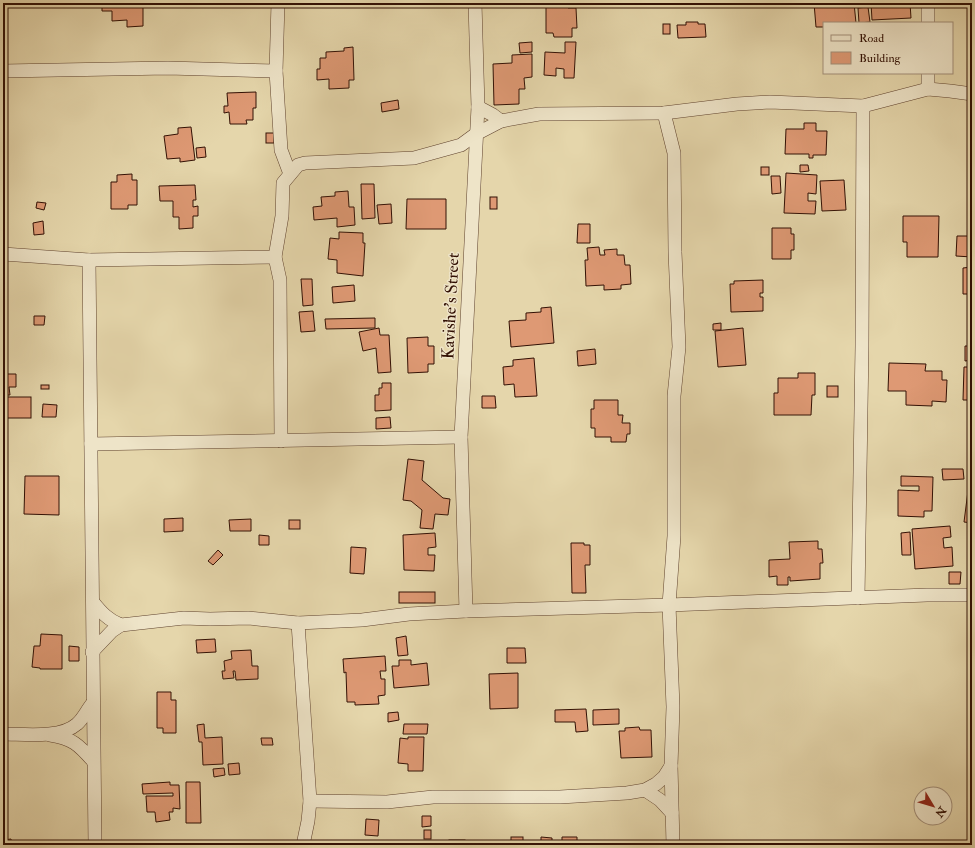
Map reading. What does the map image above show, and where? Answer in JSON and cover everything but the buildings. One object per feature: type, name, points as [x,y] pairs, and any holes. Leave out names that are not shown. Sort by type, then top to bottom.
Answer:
[{"type":"street","points":[[278,3],[276,71],[281,150],[290,174]]},
{"type":"street","name":"Kavishe’s Street","points":[[466,611],[461,437],[478,107],[474,3]]},
{"type":"street","points":[[928,3],[928,22]]},
{"type":"street","points":[[3,71],[168,68],[276,71]]},
{"type":"street","points":[[928,74],[928,89]]},
{"type":"street","points":[[281,441],[280,280],[274,257],[282,216],[283,183],[298,165],[305,163],[414,158],[461,145],[476,134],[502,122],[539,114],[664,113],[737,104],[764,103],[862,106],[928,89],[950,90],[972,94]]},
{"type":"street","points":[[858,598],[861,378],[862,106]]},
{"type":"street","points":[[478,107],[502,122]]},
{"type":"street","points":[[664,113],[674,153],[675,260],[679,347],[674,396],[674,536],[669,605],[673,707],[671,766],[673,845]]},
{"type":"street","points":[[3,254],[89,260],[274,257]]},
{"type":"street","points":[[89,260],[93,602],[92,704],[95,845]]},
{"type":"street","points":[[91,444],[461,437]]},
{"type":"street","points":[[93,602],[112,622],[120,625],[184,618],[248,618],[298,623],[362,620],[409,614],[466,611],[972,595]]},
{"type":"street","points":[[298,623],[310,801],[303,845]]},
{"type":"street","points":[[92,652],[112,631],[120,625]]},
{"type":"street","points":[[46,734],[68,730],[77,724],[92,704]]},
{"type":"street","points":[[3,734],[46,734],[63,736],[80,746],[93,761]]},
{"type":"street","points":[[310,801],[387,802],[433,797],[560,797],[627,793],[645,790],[656,784],[664,777],[671,766]]},
{"type":"street","points":[[645,790],[660,800],[672,813]]}]
